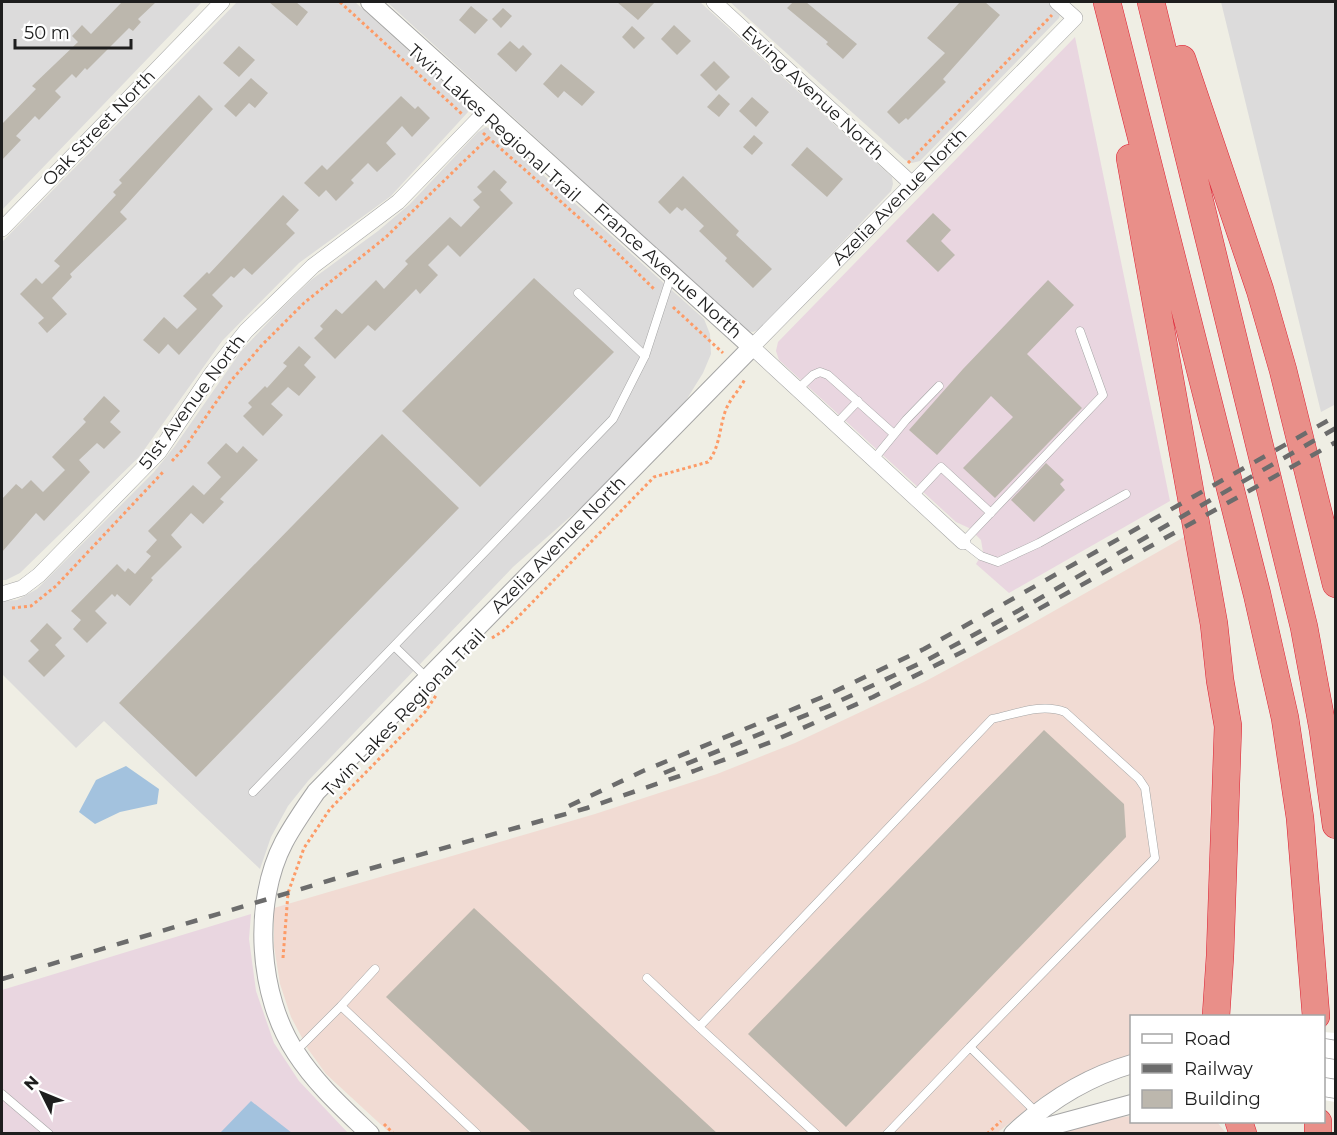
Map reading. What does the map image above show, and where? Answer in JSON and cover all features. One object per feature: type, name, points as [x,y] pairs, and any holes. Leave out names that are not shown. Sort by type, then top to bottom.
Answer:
[{"type":"highway","points":[[1107,2],[1257,594],[1285,718],[1300,818],[1316,1015]]},
{"type":"highway","points":[[1150,2],[1304,627],[1323,730],[1335,825]]},
{"type":"highway","points":[[1162,2],[1260,290],[1283,370],[1335,584]]},
{"type":"highway","points":[[1130,94],[1129,155],[1214,624],[1228,726],[1216,1015]]},
{"type":"street","name":"Oak Street North","points":[[2,229],[222,2]]},
{"type":"street","name":"France Avenue North","points":[[370,2],[672,274],[963,542]]},
{"type":"street","name":"Ewing Avenue North","points":[[714,2],[912,184]]},
{"type":"street","name":"Azelia Avenue North","points":[[374,1126],[323,1089],[295,1052],[282,1026],[268,988],[264,960],[266,900],[283,843],[316,792],[434,683],[752,347],[1075,18],[1057,2]]},
{"type":"street","name":"51st Avenue North","points":[[2,594],[22,588],[39,575],[159,452],[212,373],[246,331],[313,266],[398,202],[488,109]]},
{"type":"street","points":[[1013,1134],[1036,1112],[1063,1094],[1130,1064]]},
{"type":"street","points":[[1021,1134],[1130,1104]]},
{"type":"lane","points":[[253,792],[613,419],[645,356],[672,274]]},
{"type":"lane","points":[[578,293],[645,356]]},
{"type":"lane","points":[[1080,331],[1103,395],[963,542],[981,556],[998,562],[1039,543],[1126,494]]},
{"type":"lane","points":[[798,389],[813,375],[820,372],[828,375],[894,434]]},
{"type":"lane","points":[[874,459],[939,386]]},
{"type":"lane","points":[[836,424],[858,401]]},
{"type":"lane","points":[[914,496],[941,467],[991,513]]},
{"type":"lane","points":[[394,646],[434,683]]},
{"type":"lane","points":[[699,1027],[992,719],[1039,708],[1053,708],[1065,712],[1139,779],[1145,788],[1155,858],[887,1134]]},
{"type":"lane","points":[[295,1052],[375,969]]},
{"type":"lane","points":[[647,978],[816,1134]]},
{"type":"lane","points":[[341,1006],[477,1134]]},
{"type":"lane","points":[[970,1047],[1036,1112]]},
{"type":"lane","points":[[2,1094],[49,1134]]},
{"type":"path","name":"Twin Lakes Regional Trail","points":[[340,2],[473,125],[602,238],[708,340]]},
{"type":"path","points":[[12,608],[32,606],[56,586],[185,447],[230,382],[262,345],[304,303],[386,237],[488,138]]},
{"type":"path","name":"Twin Lakes Regional Trail","points":[[491,638],[503,631],[519,616],[654,477],[708,462],[716,448],[726,409],[747,375]]},
{"type":"path","name":"Twin Lakes Regional Trail","points":[[282,963],[288,893],[304,848],[330,809],[425,712],[434,683]]},
{"type":"path","points":[[374,1126],[394,1134]]},
{"type":"shaded area","points":[[2,2],[202,2],[2,210]]},
{"type":"shaded area","points":[[237,2],[355,2],[465,102],[468,112],[391,196],[299,263],[222,341],[139,457],[20,573],[2,580],[2,242]]},
{"type":"shaded area","points":[[387,2],[700,2],[892,177],[891,191],[760,329],[753,332],[747,331]]},
{"type":"shaded area","points":[[730,2],[1049,2],[1060,14],[1059,18],[920,161],[912,163],[905,160]]},
{"type":"shaded area","points":[[1221,2],[1335,2],[1336,404],[1321,412]]},
{"type":"shaded area","points":[[1075,37],[1170,501],[1009,593],[976,564],[983,552],[981,540],[969,528],[956,522],[779,360],[776,351],[778,342]]},
{"type":"shaded area","points":[[486,127],[493,130],[704,319],[710,334],[711,354],[703,373],[685,402],[602,489],[513,567],[308,781],[288,806],[271,837],[260,869],[104,721],[76,748],[2,674],[2,601],[17,600],[37,589],[154,472],[175,446],[241,351],[282,308],[311,280],[378,231],[410,204],[478,132]]},
{"type":"shaded area","points":[[1193,532],[1215,702],[1217,769],[1210,807],[1209,1002],[1203,1015],[1130,1015],[1130,1057],[1103,1066],[1042,1097],[997,1133],[390,1133],[326,1074],[308,1049],[291,1017],[280,984],[274,946],[274,908],[595,814],[717,774],[795,743],[924,682]]},
{"type":"shaded area","points":[[251,914],[249,939],[256,991],[274,1043],[299,1081],[348,1133],[2,1134],[2,990]]},
{"type":"shaded area","points":[[1130,1116],[1130,1123],[1218,1123],[1226,1133],[1059,1134],[1107,1119]]},
{"type":"water","points":[[126,766],[159,789],[157,804],[120,812],[95,824],[79,812],[96,780]]},
{"type":"water","points":[[251,1101],[292,1133],[220,1133]]},
{"type":"pier","points":[[1325,1032],[1335,1033],[1335,1102],[1325,1100]]},
{"type":"building","points":[[122,2],[156,2],[138,19],[141,22],[133,31],[129,28],[87,70],[85,68],[76,78],[72,74],[55,91],[61,97],[39,120],[35,116],[16,136],[21,140],[2,160],[2,124],[36,89],[32,86],[78,42],[72,36],[82,25],[91,34]]},
{"type":"building","points":[[269,2],[296,2],[308,12],[297,26]]},
{"type":"building","points":[[617,2],[655,2],[638,20]]},
{"type":"building","points":[[793,2],[806,2],[857,44],[843,59],[826,44],[828,42],[787,8]]},
{"type":"building","points":[[960,2],[985,2],[1000,15],[943,79],[946,82],[908,120],[906,118],[899,124],[887,112],[945,53],[927,38]]},
{"type":"building","points":[[471,6],[488,20],[475,34],[459,20]]},
{"type":"building","points":[[503,8],[512,16],[501,28],[492,19]]},
{"type":"building","points":[[674,25],[691,41],[677,55],[661,39]]},
{"type":"building","points":[[632,26],[645,38],[634,49],[622,37]]},
{"type":"building","points":[[510,41],[519,49],[523,45],[532,54],[516,72],[497,54]]},
{"type":"building","points":[[239,46],[255,60],[239,77],[223,63]]},
{"type":"building","points":[[714,61],[730,77],[716,91],[700,75]]},
{"type":"building","points":[[561,64],[595,92],[582,106],[564,91],[558,98],[543,84]]},
{"type":"building","points":[[251,78],[268,93],[255,108],[249,103],[236,117],[224,106]]},
{"type":"building","points":[[719,94],[730,104],[719,117],[707,107]]},
{"type":"building","points":[[199,95],[213,109],[120,212],[127,219],[70,274],[72,277],[52,298],[67,314],[47,333],[38,323],[44,318],[20,294],[36,278],[42,284],[60,266],[54,261],[116,195],[113,192],[122,183],[119,180]]},
{"type":"building","points":[[401,96],[415,109],[418,106],[430,118],[412,137],[402,126],[386,143],[396,154],[377,172],[368,163],[351,180],[354,183],[336,201],[326,190],[319,197],[304,183],[322,165],[327,170]]},
{"type":"building","points":[[752,97],[769,112],[756,127],[739,111]]},
{"type":"building","points":[[754,135],[763,143],[752,155],[743,147]]},
{"type":"building","points":[[807,147],[843,179],[827,197],[791,165]]},
{"type":"building","points":[[494,170],[507,182],[500,190],[513,203],[460,257],[448,245],[428,265],[438,275],[420,294],[416,289],[375,331],[368,325],[335,359],[314,338],[323,329],[320,326],[336,309],[342,314],[376,280],[384,289],[408,264],[405,261],[450,217],[461,227],[480,207],[473,200],[482,192],[477,187]]},
{"type":"building","points":[[683,176],[739,231],[736,235],[772,269],[753,288],[699,231],[704,226],[685,208],[682,211],[677,207],[670,214],[658,202]]},
{"type":"building","points":[[283,195],[299,210],[286,224],[295,233],[252,275],[244,268],[234,278],[231,276],[212,295],[223,306],[179,355],[168,344],[159,354],[143,340],[164,317],[177,329],[197,309],[183,296],[207,272],[209,274]]},
{"type":"building","points":[[933,213],[951,230],[941,241],[955,255],[938,272],[906,241]]},
{"type":"building","points":[[534,278],[614,352],[480,487],[402,411]]},
{"type":"building","points":[[1048,280],[1074,305],[1027,354],[1082,408],[995,498],[963,468],[1013,417],[991,396],[937,455],[909,430],[963,369]]},
{"type":"building","points":[[299,346],[311,357],[304,365],[316,377],[299,396],[288,387],[271,404],[283,415],[263,436],[243,416],[252,407],[248,403],[265,386],[267,388],[287,366],[283,363]]},
{"type":"building","points":[[104,396],[120,411],[110,422],[121,432],[104,449],[97,443],[79,460],[90,472],[44,521],[36,513],[2,552],[2,499],[16,484],[22,489],[31,480],[43,492],[65,470],[52,457],[86,422],[83,419]]},
{"type":"building","points":[[382,434],[459,508],[196,777],[119,703]]},
{"type":"building","points":[[226,443],[237,453],[243,446],[258,460],[220,499],[224,502],[203,524],[191,513],[171,535],[182,547],[151,578],[153,580],[130,606],[117,594],[115,597],[112,594],[95,611],[107,623],[87,643],[73,629],[81,620],[71,611],[117,564],[125,572],[128,568],[135,574],[151,556],[146,552],[157,540],[148,531],[193,485],[204,495],[221,477],[207,463]]},
{"type":"building","points":[[1046,463],[1064,480],[1060,484],[1065,490],[1034,522],[1011,500]]},
{"type":"building","points":[[47,623],[62,638],[55,645],[65,656],[44,677],[28,661],[39,650],[30,641]]},
{"type":"building","points":[[1044,730],[1124,804],[1126,837],[846,1127],[748,1034]]},
{"type":"building","points":[[474,908],[718,1134],[533,1134],[386,997]]},
{"type":"railway","points":[[569,806],[643,771],[825,696],[924,649],[1336,416]]},
{"type":"railway","points":[[664,773],[831,705],[929,659],[1016,612],[1336,428]]},
{"type":"railway","points":[[2,979],[351,874],[587,808],[771,742],[873,697],[964,651],[1336,442]]}]
